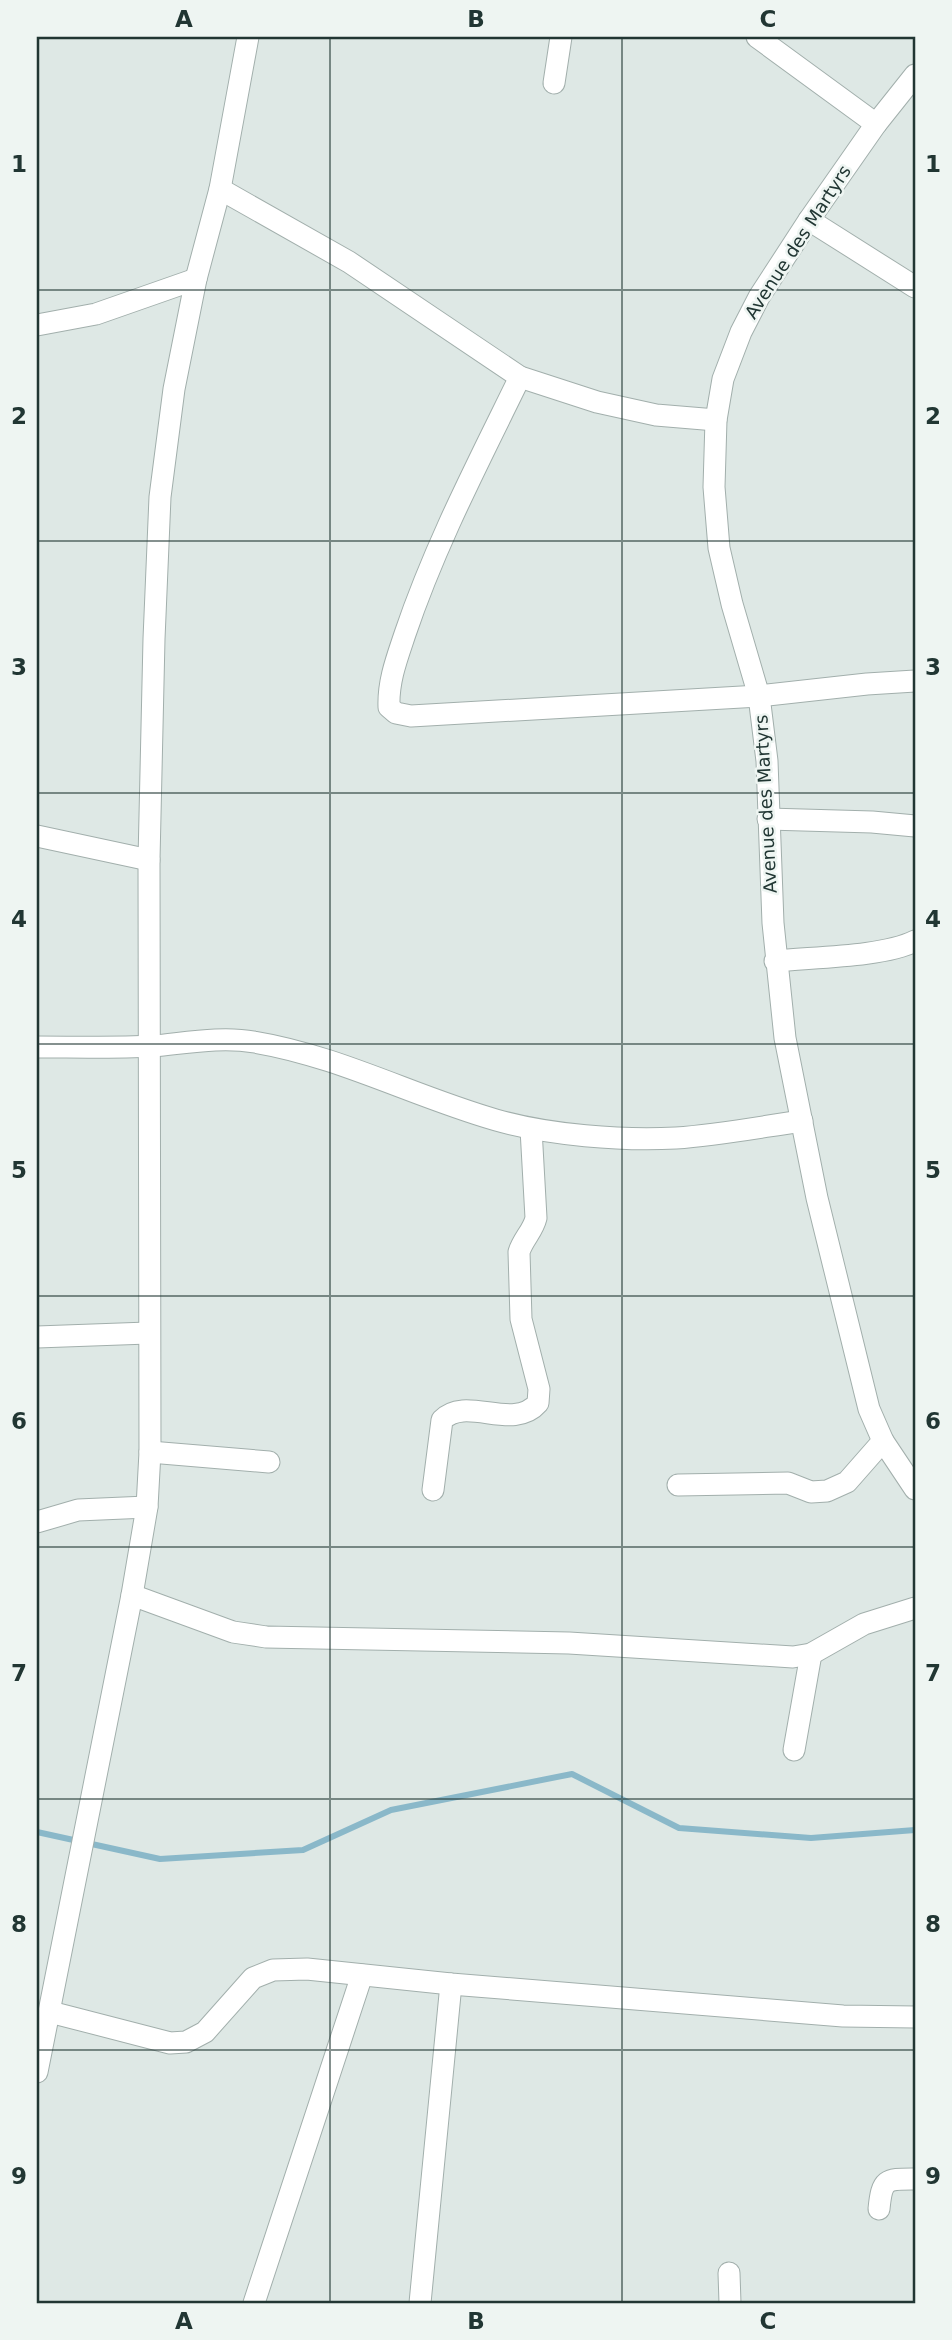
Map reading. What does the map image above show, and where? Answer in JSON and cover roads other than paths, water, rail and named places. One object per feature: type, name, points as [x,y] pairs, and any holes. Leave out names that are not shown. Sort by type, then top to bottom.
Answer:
[{"type":"street","points":[[37,2072],[147,1507],[150,1452],[149,860],[160,497],[174,389],[196,279],[220,189],[248,37]]},
{"type":"street","points":[[554,83],[561,37]]},
{"type":"street","points":[[757,37],[876,124]]},
{"type":"street","name":"Avenue des Martyrs","points":[[915,75],[876,124],[809,220],[759,297],[741,332],[723,379],[716,420],[714,488],[719,548],[759,696],[767,761],[775,961],[785,1038],[817,1198],[869,1409],[883,1441],[915,1489]]},
{"type":"street","points":[[220,189],[349,261],[520,377],[597,402],[656,415],[716,420]]},
{"type":"street","points":[[809,220],[915,287]]},
{"type":"street","points":[[37,325],[96,314],[196,279]]},
{"type":"street","points":[[520,377],[415,604],[391,675],[389,707],[396,713],[411,716],[759,696],[915,681]]},
{"type":"street","points":[[768,819],[915,826]]},
{"type":"street","points":[[37,836],[149,860]]},
{"type":"street","points":[[775,961],[904,947],[915,941]]},
{"type":"street","points":[[37,1047],[151,1046],[203,1041],[251,1041],[296,1050],[356,1069],[436,1102],[531,1129],[575,1134],[674,1138],[802,1121]]},
{"type":"street","points":[[433,1490],[442,1420],[448,1414],[458,1411],[519,1415],[532,1411],[538,1403],[538,1389],[521,1319],[519,1252],[534,1227],[536,1218],[531,1129]]},
{"type":"street","points":[[37,1337],[148,1333]]},
{"type":"street","points":[[678,1485],[788,1483],[811,1492],[827,1491],[847,1482],[883,1441]]},
{"type":"street","points":[[150,1452],[269,1462]]},
{"type":"street","points":[[37,1522],[78,1510],[147,1507]]},
{"type":"street","points":[[132,1595],[233,1632],[265,1637],[569,1643],[793,1657],[811,1654],[864,1624],[915,1608]]},
{"type":"street","points":[[794,1750],[811,1654]]},
{"type":"street","points":[[50,2012],[170,2043],[186,2042],[205,2032],[253,1978],[273,1970],[307,1969],[451,1984],[844,2016],[915,2017]]},
{"type":"street","points":[[254,2303],[362,1975]]},
{"type":"street","points":[[420,2303],[451,1984]]},
{"type":"street","points":[[878,2209],[884,2183],[893,2179],[915,2179]]},
{"type":"street","points":[[729,2273],[730,2303]]},
{"type":"waterway","points":[[37,1832],[160,1859],[303,1850],[391,1810],[572,1774],[679,1828],[811,1838],[915,1830]]}]
